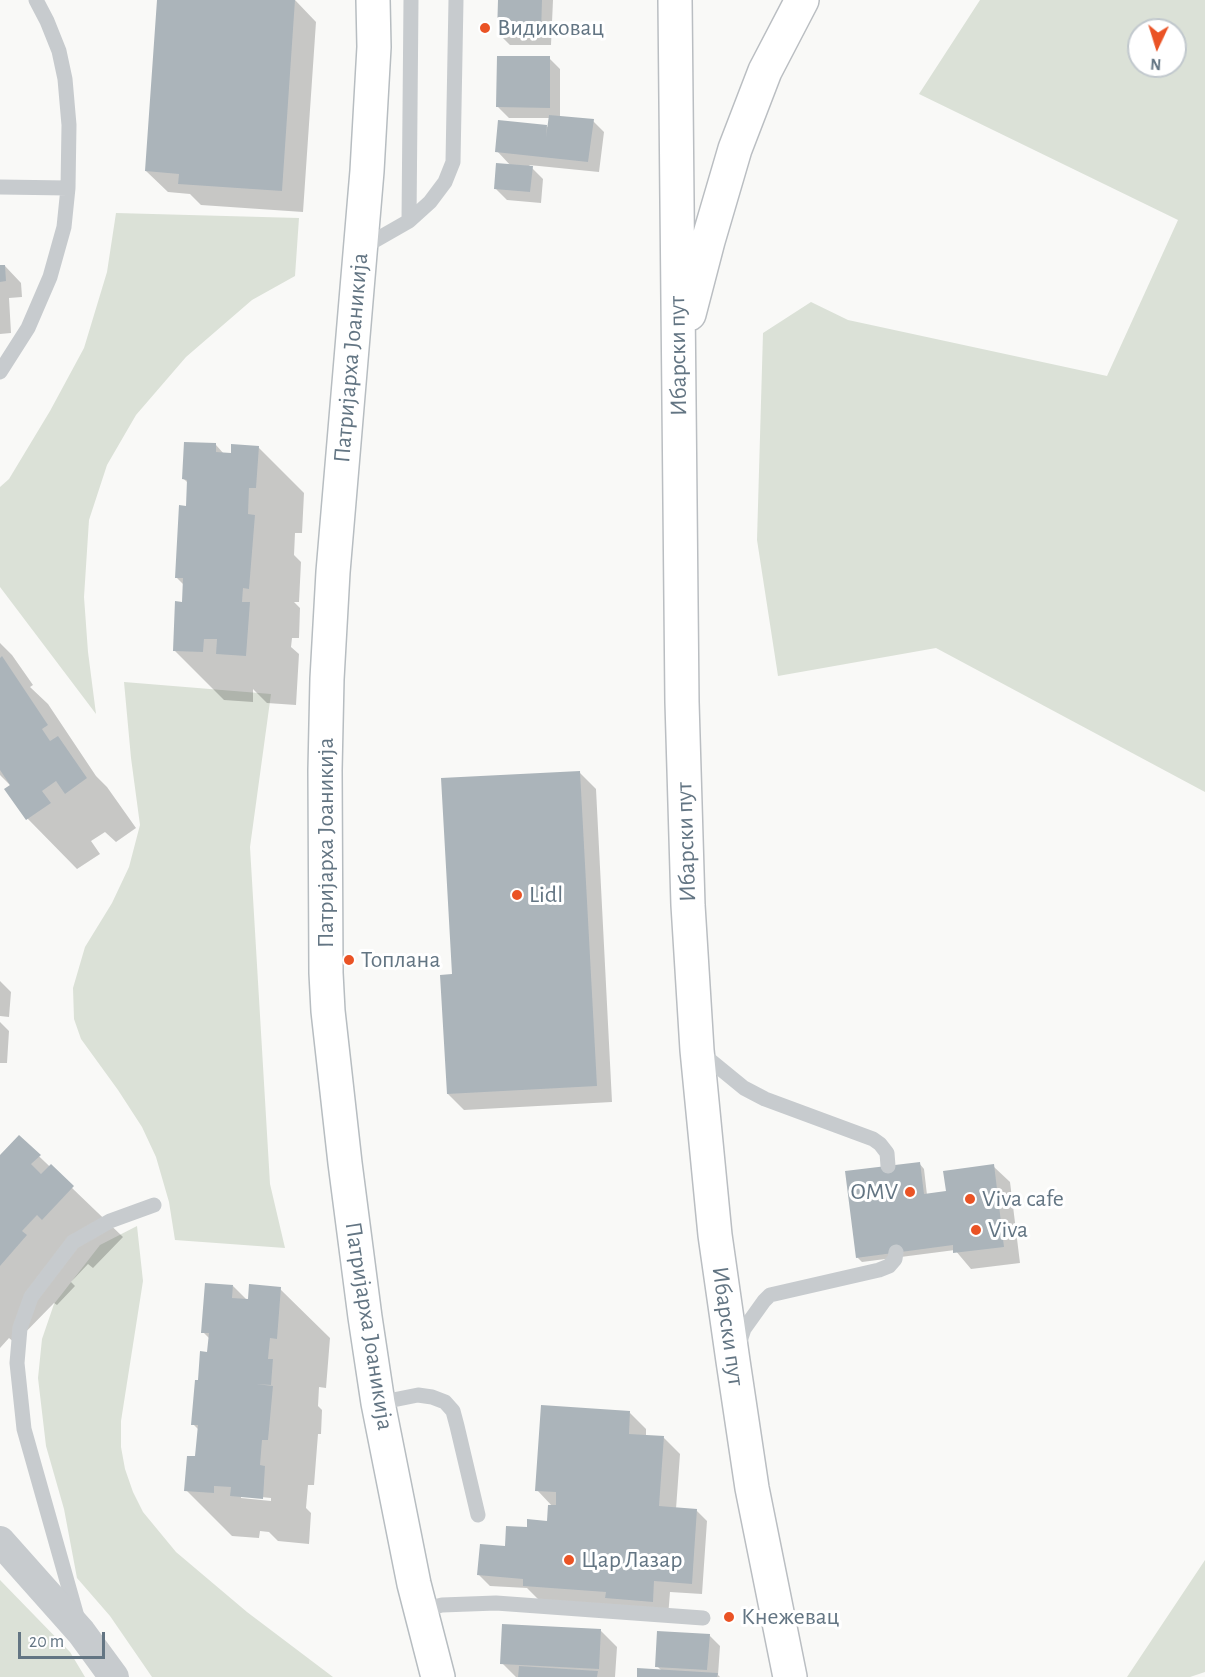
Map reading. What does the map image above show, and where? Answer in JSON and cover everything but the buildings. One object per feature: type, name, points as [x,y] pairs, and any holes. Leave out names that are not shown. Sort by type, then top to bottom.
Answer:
[{"type":"main road","name":"Патријарха Јоаникија","points":[[373,0],[372,81],[367,171],[333,572],[327,678],[326,973],[340,1123],[378,1403],[414,1584],[438,1677]]},
{"type":"main road","name":"Ибарски пут","points":[[675,0],[682,702],[688,905],[697,1050],[715,1235],[732,1361],[752,1488],[790,1677]]},
{"type":"main road","points":[[678,360],[708,241],[735,149],[765,70],[802,0]]},
{"type":"street","points":[[0,1541],[81,1632],[114,1677]]},
{"type":"lane","points":[[0,372],[28,328],[50,278],[64,227],[68,188],[69,124],[65,80],[59,51],[36,0]]},
{"type":"lane","points":[[409,221],[411,0]]},
{"type":"lane","points":[[360,249],[409,221],[430,202],[445,182],[453,162],[456,0]]},
{"type":"lane","points":[[0,187],[68,188]]},
{"type":"lane","points":[[697,1050],[744,1088],[765,1100],[873,1139],[886,1153],[888,1166]]},
{"type":"lane","points":[[81,1632],[68,1578],[31,1460],[24,1429],[17,1363],[20,1328],[31,1297],[73,1242],[110,1221],[154,1205]]},
{"type":"lane","points":[[732,1361],[744,1329],[770,1296],[879,1270],[889,1266],[895,1259],[896,1252]]},
{"type":"lane","points":[[378,1403],[418,1395],[446,1402],[453,1411],[478,1515]]},
{"type":"lane","points":[[422,1610],[442,1605],[496,1603],[703,1618]]},
{"type":"shaded area","points":[[980,0],[1205,0],[1205,792],[936,648],[778,676],[757,540],[763,333],[811,302],[848,320],[1107,376],[1178,220],[919,94]]},
{"type":"shaded area","points":[[116,213],[299,218],[295,276],[252,300],[186,357],[136,415],[107,465],[89,520],[84,597],[96,714],[0,587],[0,487],[9,479],[84,348],[107,272]]},
{"type":"shaded area","points":[[124,682],[271,694],[250,847],[270,1184],[285,1248],[175,1240],[169,1202],[156,1157],[142,1127],[81,1039],[74,1019],[73,988],[85,947],[112,903],[129,867],[140,825]]},
{"type":"shaded area","points":[[137,1226],[143,1281],[121,1421],[121,1447],[125,1469],[133,1492],[143,1512],[176,1552],[247,1612],[333,1677],[152,1677],[110,1616],[77,1578],[64,1509],[46,1446],[38,1378],[42,1339],[54,1304],[100,1245]]},
{"type":"shaded area","points":[[1205,1560],[1205,1672],[1190,1677],[1127,1677]]},
{"type":"shaded area","points":[[0,1580],[70,1652],[85,1677],[0,1677]]},
{"type":"place","name":"Видиковац","points":[[485,28]]},
{"type":"place","name":"Lidl","points":[[517,895]]},
{"type":"place","name":"Топлана","points":[[349,960]]},
{"type":"place","name":"OMV","points":[[910,1192]]},
{"type":"place","name":"Viva cafe","points":[[970,1199]]},
{"type":"place","name":"Viva","points":[[976,1230]]},
{"type":"place","name":"Цар Лазар","points":[[569,1560]]},
{"type":"place","name":"Кнежевац","points":[[729,1617]]}]
